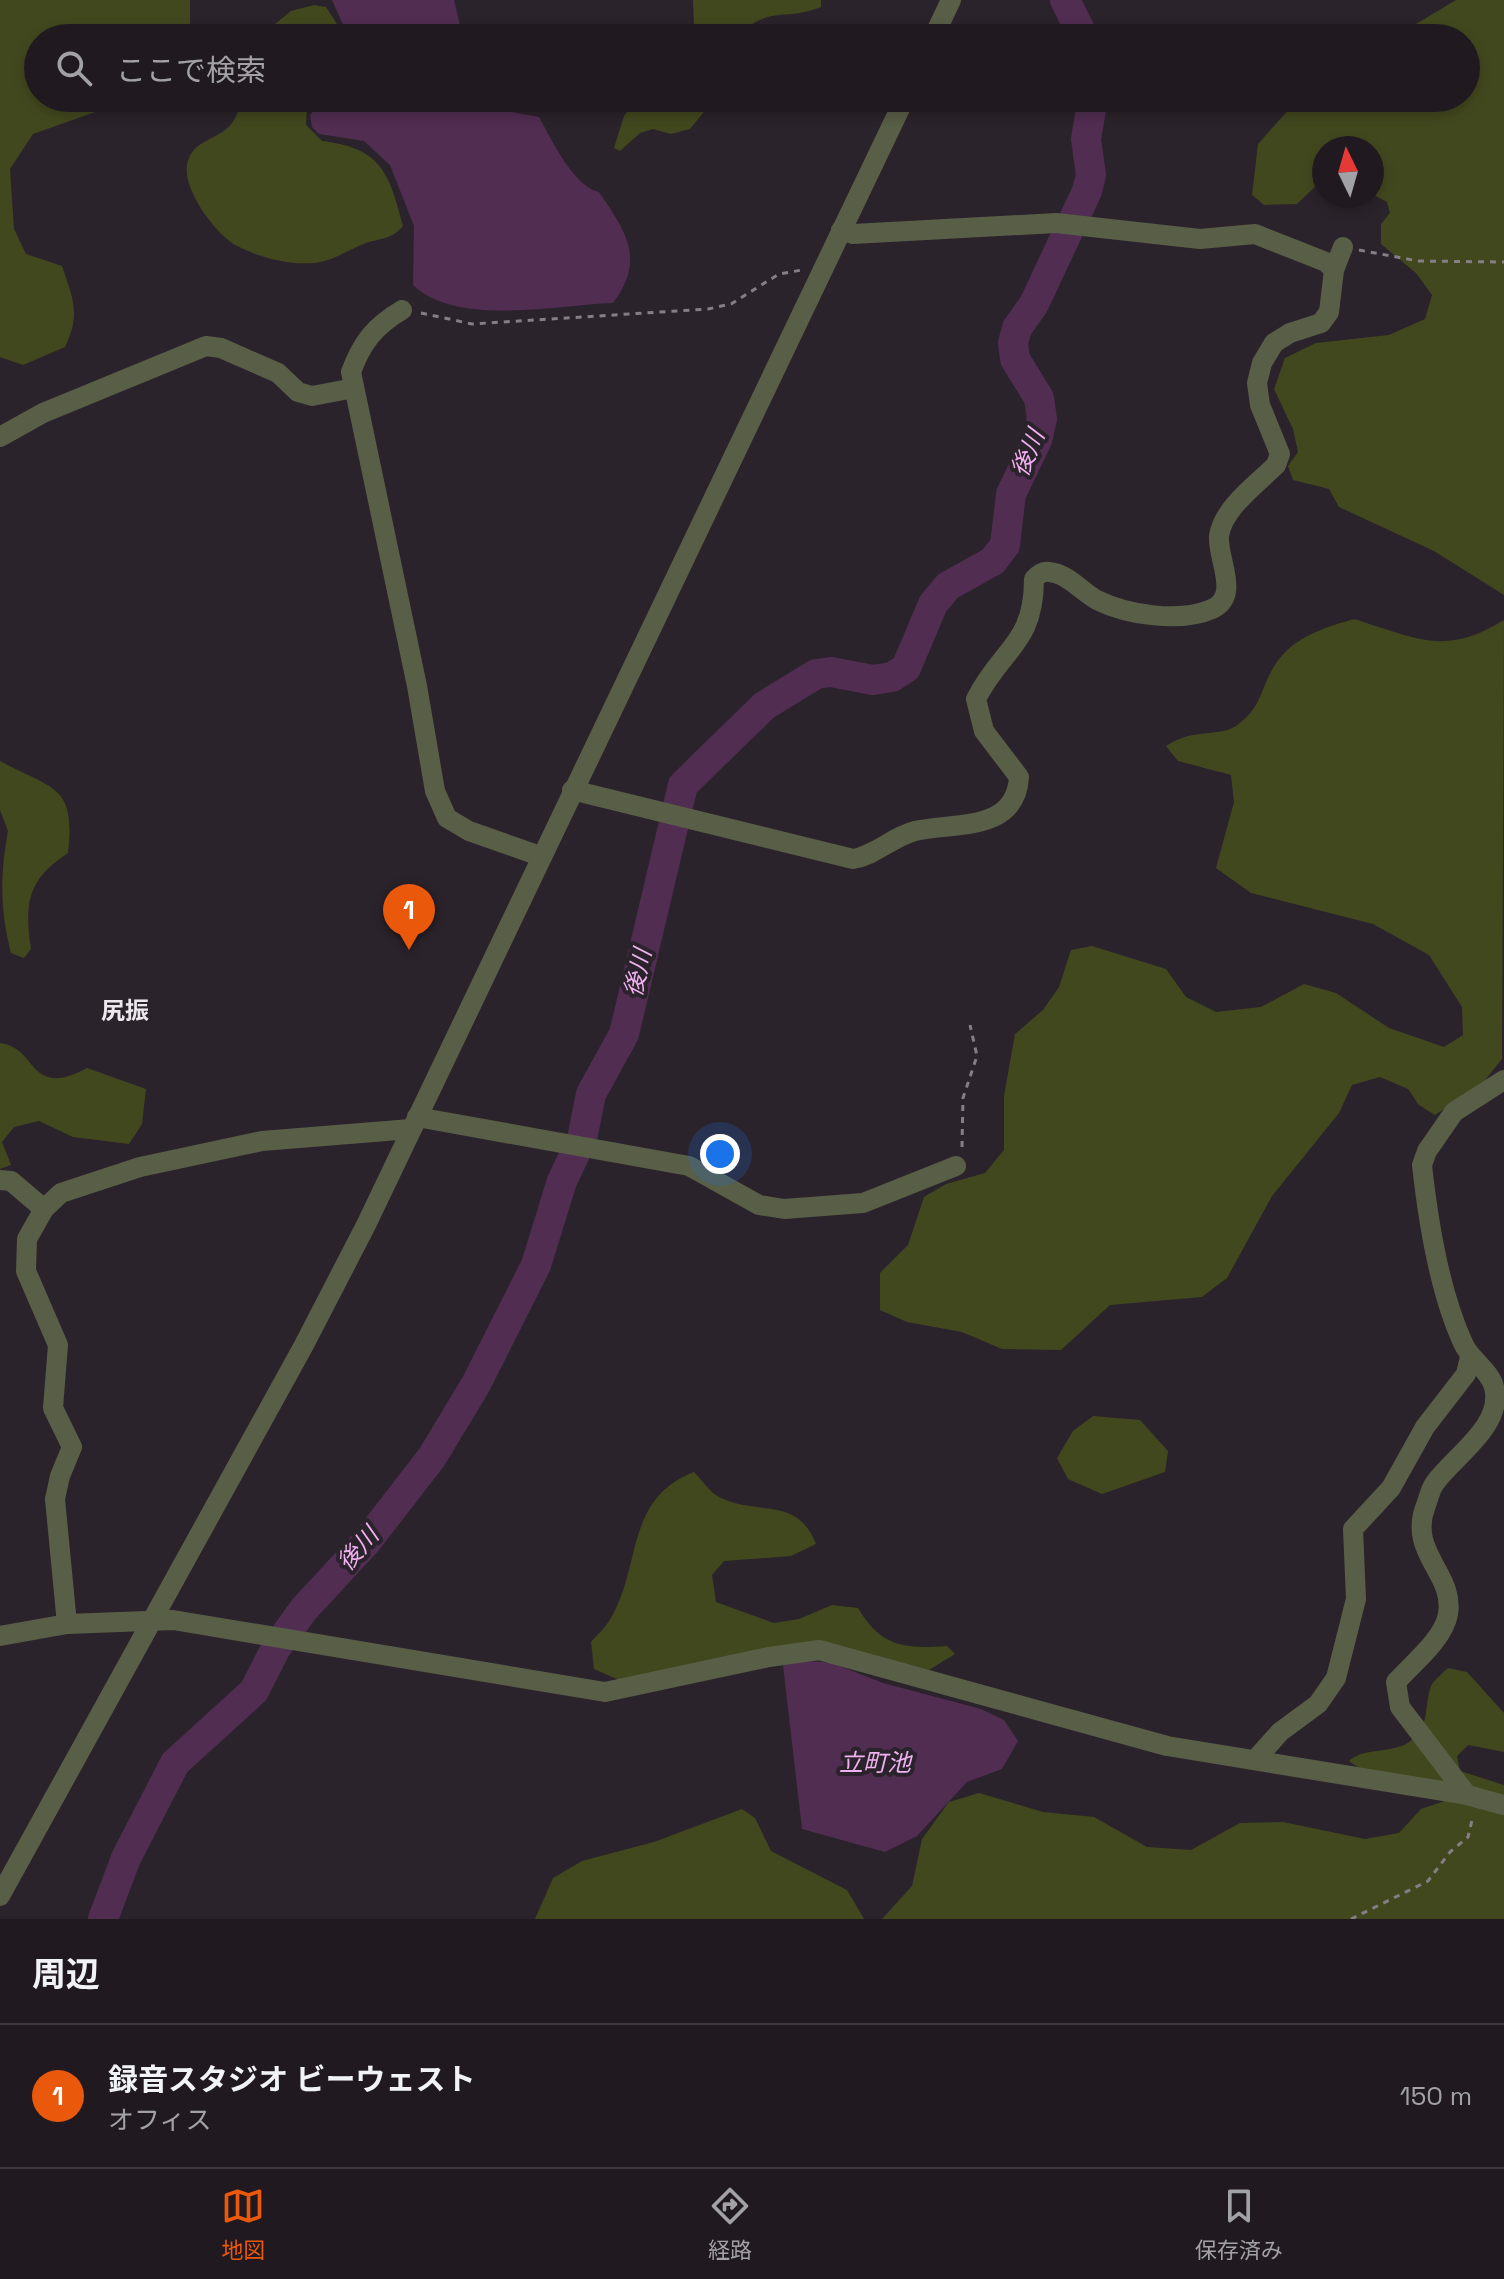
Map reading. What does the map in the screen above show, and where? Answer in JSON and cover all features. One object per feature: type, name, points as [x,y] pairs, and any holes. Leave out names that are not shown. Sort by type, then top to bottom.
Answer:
[{"type":"street","points":[[940,24],[951,0]]},
{"type":"street","points":[[0,1896],[304,1345],[414,1123],[898,112]]},
{"type":"street","points":[[841,230],[853,234],[1071,224],[1200,239],[1255,234],[1314,257],[1334,270]]},
{"type":"street","points":[[572,790],[853,859],[867,856],[913,832],[983,823],[996,816],[1018,789],[1019,777],[984,731],[976,699],[1027,628],[1033,612],[1034,579],[1040,573],[1050,572],[1096,599],[1127,611],[1161,615],[1200,613],[1215,608],[1227,589],[1219,538],[1223,520],[1276,465],[1280,454],[1260,405],[1257,383],[1262,363],[1274,343],[1290,333],[1321,323],[1329,312],[1334,270],[1343,247]]},
{"type":"street","points":[[402,310],[380,323],[360,347],[351,372],[417,686],[435,791],[447,818],[469,831],[540,856]]},
{"type":"street","points":[[0,437],[43,413],[206,346],[221,348],[278,373],[298,392],[312,396],[354,388]]},
{"type":"street","points":[[1467,1795],[1400,1707],[1396,1682],[1442,1628],[1448,1614],[1446,1592],[1427,1557],[1420,1521],[1434,1484],[1482,1431],[1494,1405],[1494,1388],[1481,1366],[1470,1357],[1450,1309],[1422,1165],[1427,1151],[1454,1112],[1504,1080]]},
{"type":"street","points":[[67,1624],[55,1499],[72,1447],[53,1408],[58,1345],[26,1271],[25,1253],[27,1239],[44,1209],[61,1193],[140,1167],[262,1141],[414,1123],[689,1166],[759,1205],[784,1209],[863,1203],[956,1166]]},
{"type":"street","points":[[0,1180],[11,1181],[44,1209]]},
{"type":"street","points":[[1255,1760],[1280,1732],[1318,1704],[1331,1690],[1356,1599],[1353,1529],[1391,1488],[1425,1427],[1466,1374],[1470,1357]]},
{"type":"street","points":[[0,1636],[67,1624],[153,1618],[605,1692],[769,1657],[819,1650],[1167,1746],[1467,1795],[1504,1805]]},
{"type":"path","points":[[1343,247],[1418,261],[1476,259],[1504,262]]},
{"type":"path","points":[[402,310],[472,324],[708,309],[731,304],[779,274],[797,269],[822,272]]},
{"type":"path","points":[[956,1166],[964,1130],[963,1098],[977,1056],[970,1025]]},
{"type":"path","points":[[1351,1919],[1428,1881],[1450,1852],[1468,1837],[1474,1818],[1467,1795]]},
{"type":"green space","points":[[0,0],[190,0],[190,24],[24,24],[24,112],[95,112],[33,134],[10,169],[14,229],[26,254],[62,266],[74,316],[65,347],[23,365],[0,357]]},
{"type":"green space","points":[[693,0],[821,0],[821,7],[767,17],[753,24],[694,24]]},
{"type":"green space","points":[[1456,0],[1504,0],[1504,595],[1434,551],[1339,507],[1329,489],[1293,480],[1288,466],[1298,452],[1293,429],[1274,389],[1285,358],[1316,343],[1389,335],[1425,319],[1432,295],[1416,273],[1381,244],[1381,224],[1390,213],[1384,200],[1384,136],[1312,136],[1312,190],[1297,204],[1264,205],[1252,195],[1258,144],[1287,112],[1480,112],[1480,24],[1416,24]]},
{"type":"green space","points":[[314,5],[326,7],[337,24],[275,24],[291,11]]},
{"type":"green space","points":[[307,112],[306,125],[322,141],[358,150],[379,166],[393,191],[403,226],[391,236],[314,263],[275,260],[237,246],[220,232],[203,211],[190,187],[187,166],[197,147],[223,131],[237,113]]},
{"type":"green space","points":[[627,112],[704,112],[690,129],[671,134],[653,129],[640,133],[620,151],[614,148]]},
{"type":"green space","points":[[1354,619],[1413,637],[1447,641],[1483,631],[1504,620],[1502,1059],[1482,1084],[1435,1115],[1419,1105],[1408,1089],[1380,1077],[1352,1085],[1339,1113],[1272,1196],[1227,1278],[1202,1297],[1110,1305],[1061,1350],[1002,1349],[962,1332],[907,1322],[880,1310],[880,1273],[908,1245],[924,1197],[946,1184],[985,1173],[1004,1150],[1004,1096],[1015,1034],[1043,1010],[1059,987],[1071,950],[1092,946],[1166,969],[1186,997],[1216,1012],[1261,1007],[1304,984],[1336,993],[1389,1028],[1444,1047],[1463,1035],[1462,1007],[1429,955],[1373,924],[1251,893],[1216,868],[1234,802],[1231,775],[1178,761],[1166,746],[1186,737],[1236,726],[1255,707],[1272,670],[1288,650],[1308,636]]},
{"type":"green space","points":[[0,761],[57,792],[64,801],[70,830],[68,853],[44,872],[32,894],[28,918],[31,949],[24,958],[11,953],[3,907],[8,831],[0,810]]},
{"type":"green space","points":[[0,1043],[21,1053],[44,1075],[54,1078],[68,1076],[87,1068],[146,1089],[142,1124],[129,1144],[73,1137],[39,1121],[14,1127],[2,1142],[11,1165],[0,1169]]},
{"type":"green space","points":[[1093,1416],[1140,1420],[1168,1451],[1165,1472],[1102,1494],[1068,1479],[1057,1458],[1073,1431]]},
{"type":"green space","points":[[694,1472],[721,1498],[788,1513],[799,1519],[816,1544],[791,1556],[724,1561],[712,1575],[716,1602],[774,1623],[799,1619],[832,1605],[858,1608],[876,1631],[895,1643],[918,1647],[947,1646],[955,1654],[929,1670],[826,1644],[619,1680],[594,1669],[591,1642],[609,1621],[621,1597],[646,1516],[656,1499],[672,1484]]},
{"type":"green space","points":[[1448,1668],[1467,1672],[1504,1713],[1504,1752],[1468,1745],[1457,1756],[1460,1771],[1504,1785],[1504,1800],[1368,1774],[1349,1761],[1363,1753],[1398,1747],[1413,1739],[1422,1727],[1431,1686]]},
{"type":"green space","points":[[979,1793],[1043,1812],[1094,1817],[1147,1847],[1191,1850],[1240,1823],[1283,1822],[1365,1839],[1399,1833],[1421,1809],[1448,1800],[1504,1812],[1504,1919],[882,1919],[912,1886],[922,1839],[949,1802]]},
{"type":"green space","points":[[742,1809],[755,1818],[771,1851],[847,1890],[864,1919],[535,1919],[553,1878],[582,1861],[654,1842]]},
{"type":"water","points":[[332,0],[454,0],[460,24],[343,24]]},
{"type":"water","points":[[312,112],[512,112],[539,117],[572,172],[599,192],[624,233],[630,259],[629,273],[623,287],[613,303],[536,309],[480,310],[432,298],[413,285],[414,226],[390,165],[364,141],[319,134],[312,127]]},
{"type":"water","name":"立町池","points":[[808,1661],[832,1663],[883,1683],[981,1709],[1004,1720],[1018,1741],[1002,1769],[967,1782],[917,1836],[885,1852],[802,1829],[783,1665]]},
{"type":"waterway","name":"後川","points":[[1065,0],[1077,24]]},
{"type":"waterway","name":"後川","points":[[103,1919],[126,1858],[175,1763],[254,1691],[276,1648],[304,1609],[367,1541],[432,1457],[476,1384],[536,1265],[562,1181],[582,1139],[591,1094],[624,1034],[683,785],[764,706],[816,674],[831,672],[873,680],[892,677],[906,668],[933,604],[948,586],[993,561],[1005,545],[1011,494],[1037,440],[1042,419],[1039,398],[1015,359],[1013,343],[1017,328],[1034,304],[1087,191],[1091,175],[1086,139],[1091,112]]},
{"type":"place","name":"録音スタジオ ビーウェスト","points":[[409,950]]},
{"type":"district","name":"尻振","points":[[125,1011]]}]
